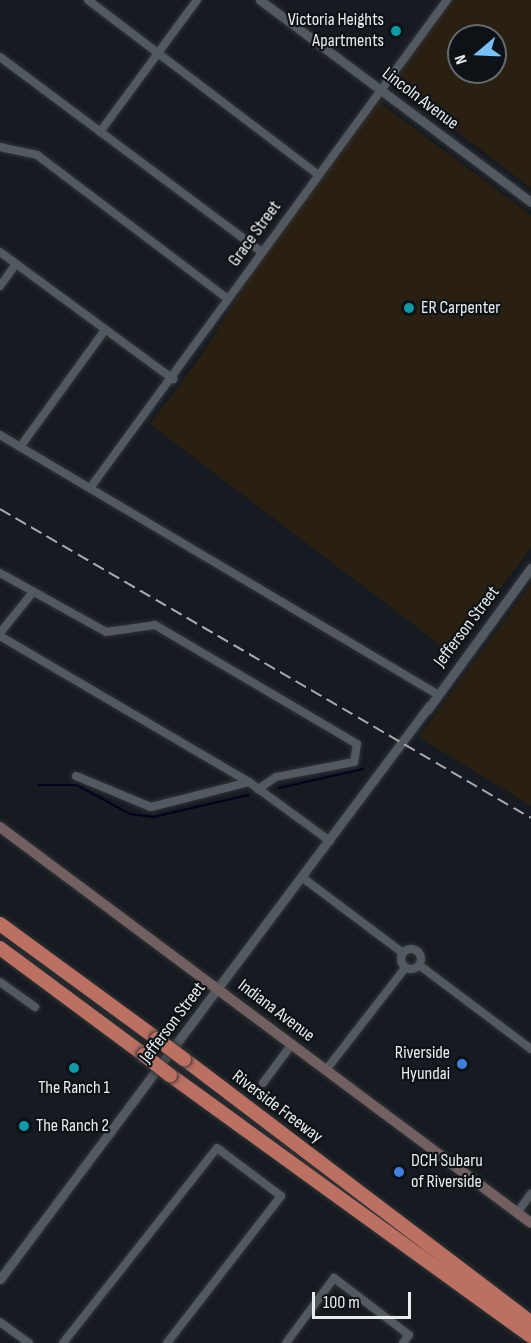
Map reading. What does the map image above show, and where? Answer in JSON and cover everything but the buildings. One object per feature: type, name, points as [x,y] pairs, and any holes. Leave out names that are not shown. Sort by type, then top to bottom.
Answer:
[{"type":"highway","name":"Riverside Freeway","points":[[0,924],[184,1059],[531,1322]]},
{"type":"highway","points":[[0,948],[170,1075],[531,1336]]},
{"type":"main road","name":"Indiana Avenue","points":[[0,827],[531,1223]]},
{"type":"street","points":[[88,0],[317,174]]},
{"type":"street","points":[[100,132],[197,0]]},
{"type":"street","name":"Lincoln Avenue","points":[[261,0],[531,202]]},
{"type":"street","name":"Grace Street","points":[[90,488],[173,379],[259,250],[447,0]]},
{"type":"street","points":[[0,57],[259,250]]},
{"type":"street","points":[[0,147],[38,155],[228,299]]},
{"type":"street","points":[[0,252],[173,379]]},
{"type":"street","points":[[0,286],[16,264]]},
{"type":"street","points":[[20,447],[105,330]]},
{"type":"street","points":[[0,435],[437,694]]},
{"type":"street","name":"Jefferson Street","points":[[0,1279],[4,1267],[303,878],[531,568]]},
{"type":"street","points":[[0,573],[106,632],[154,625],[351,739],[357,759],[331,767],[276,777],[258,789]]},
{"type":"street","points":[[33,592],[0,635],[249,782],[330,841]]},
{"type":"street","points":[[76,776],[151,807],[249,782]]},
{"type":"street","points":[[303,878],[403,953],[406,967]]},
{"type":"street","points":[[403,953],[417,951],[419,965],[531,1049]]},
{"type":"street","points":[[326,1070],[406,967],[419,965]]},
{"type":"street","points":[[2,987],[35,1007]]},
{"type":"street","points":[[263,1083],[292,1044]]},
{"type":"street","points":[[63,1343],[217,1148],[281,1196],[166,1343]]},
{"type":"street","points":[[517,1213],[531,1194]]},
{"type":"street","points":[[286,1343],[334,1278],[409,1335],[403,1343]]},
{"type":"street","points":[[0,1322],[29,1343]]},
{"type":"shaded area","points":[[452,0],[531,0],[531,188],[392,82]]},
{"type":"shaded area","points":[[379,102],[531,215],[531,548],[451,653],[150,424],[202,355],[262,256]]},
{"type":"shaded area","points":[[531,584],[531,806],[419,737]]},
{"type":"waterway","points":[[279,788],[363,769]]},
{"type":"waterway","points":[[38,785],[77,785],[130,814],[153,817],[248,795]]},
{"type":"railway","points":[[0,509],[531,818]]},
{"type":"place","name":"Victoria Heights Apartments","points":[[396,31]]},
{"type":"place","name":"ER Carpenter","points":[[409,308]]},
{"type":"place","name":"Riverside Hyundai","points":[[462,1064]]},
{"type":"place","name":"The Ranch 1","points":[[74,1068]]},
{"type":"place","name":"The Ranch 2","points":[[24,1126]]},
{"type":"place","name":"DCH Subaru of Riverside","points":[[399,1172]]}]
